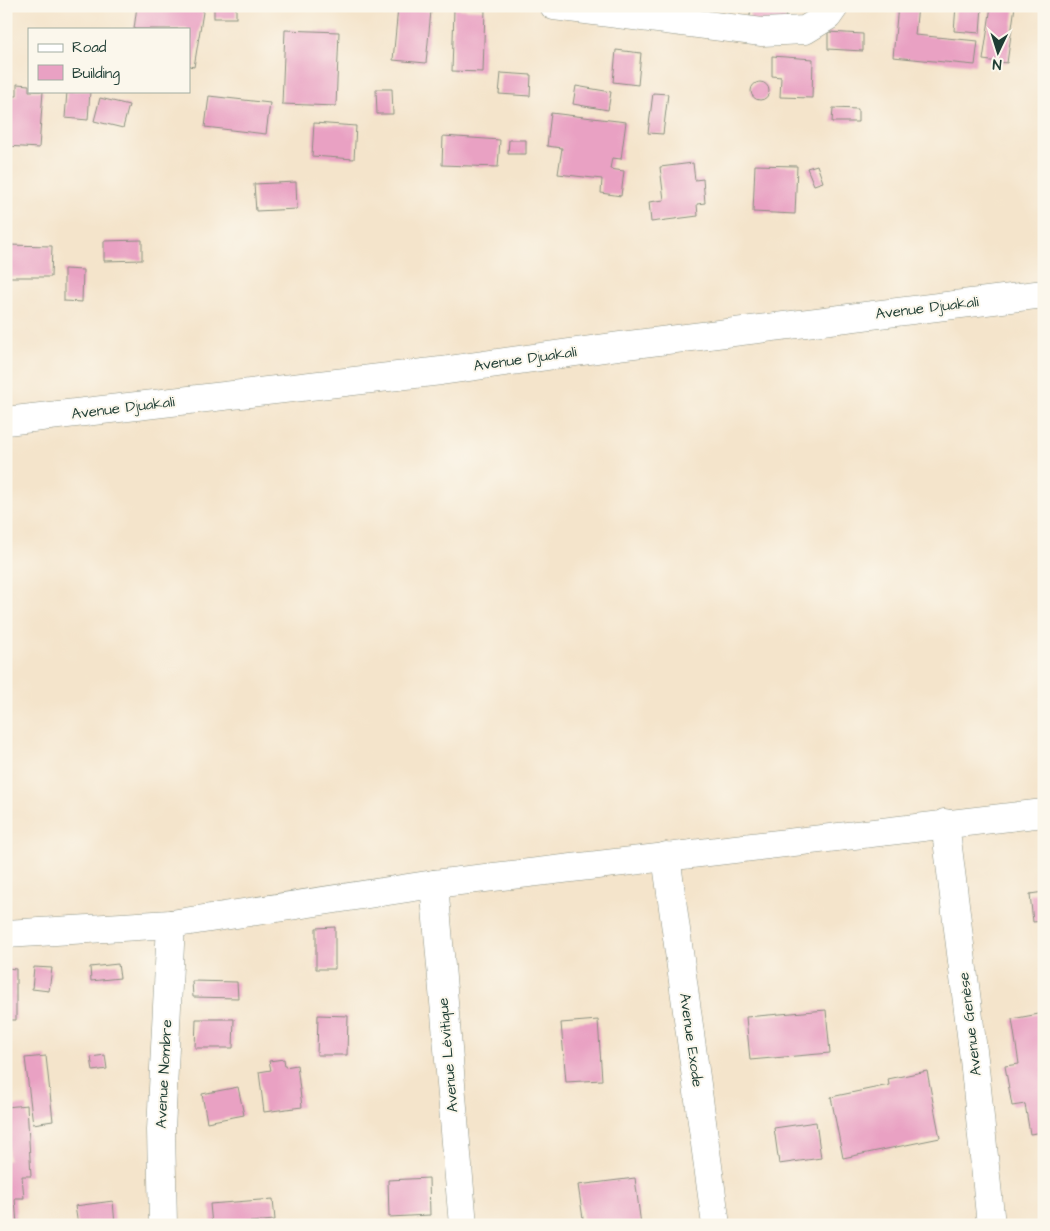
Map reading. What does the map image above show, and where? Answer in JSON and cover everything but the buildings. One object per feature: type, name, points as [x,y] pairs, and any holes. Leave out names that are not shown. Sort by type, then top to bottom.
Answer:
[{"type":"street","points":[[554,6],[762,32],[805,30],[828,16],[835,6]]},
{"type":"street","name":"Avenue Djuakali","points":[[6,421],[441,371],[619,346],[1044,294]]},
{"type":"street","points":[[6,934],[171,924],[434,884],[945,823],[1044,813]]},
{"type":"street","name":"Avenue Genèse","points":[[945,823],[974,1059],[991,1225]]},
{"type":"street","name":"Avenue Exode","points":[[666,856],[716,1225]]},
{"type":"street","name":"Avenue Lévitique","points":[[434,884],[464,1225]]},
{"type":"street","name":"Avenue Nombre","points":[[163,1225],[161,1130],[171,924]]}]
